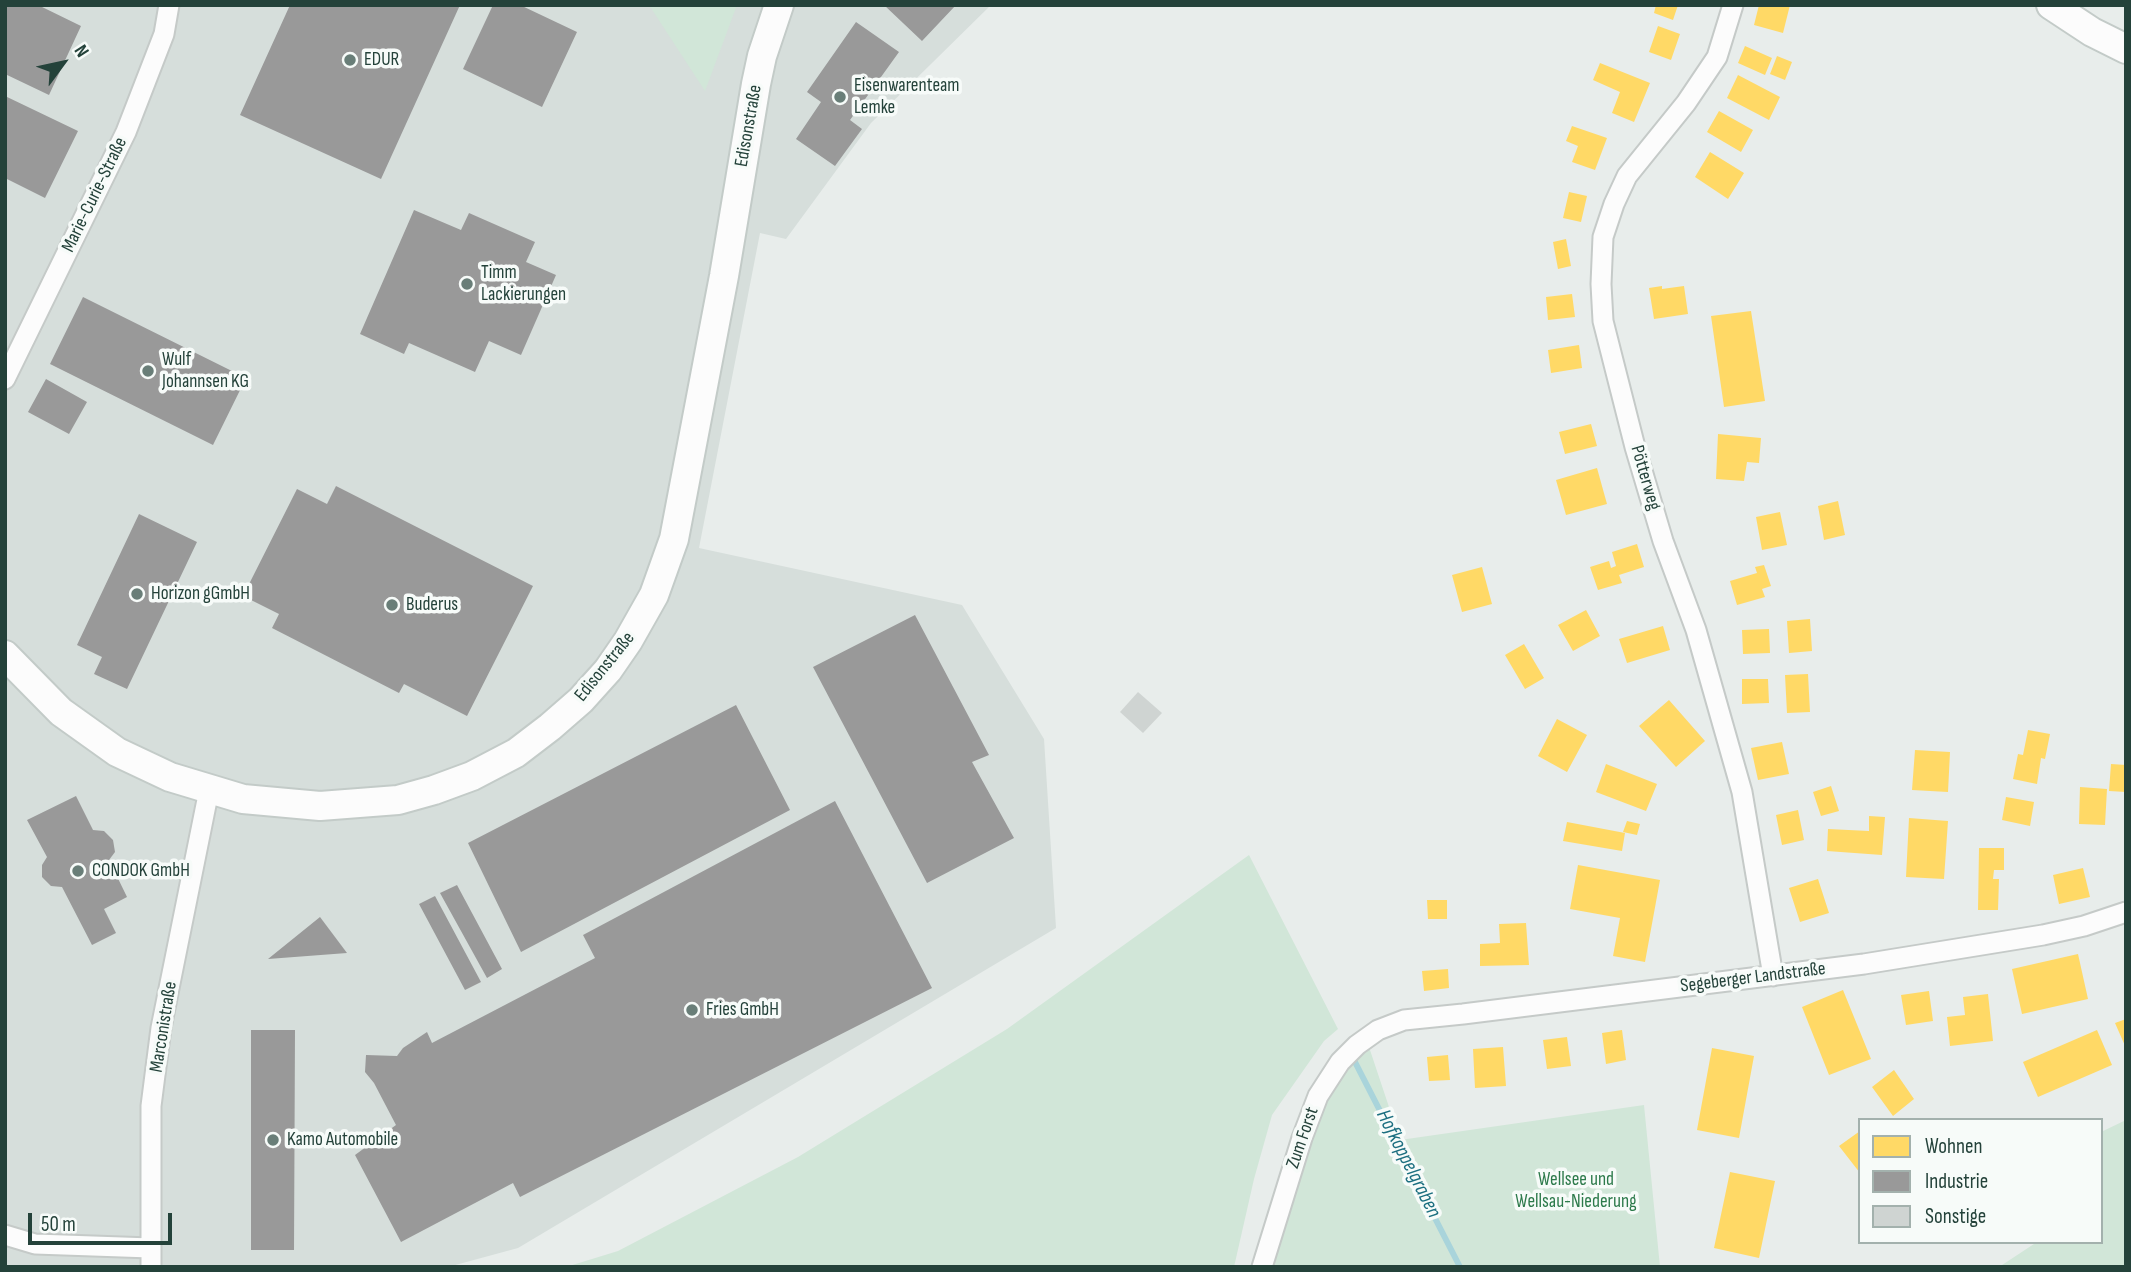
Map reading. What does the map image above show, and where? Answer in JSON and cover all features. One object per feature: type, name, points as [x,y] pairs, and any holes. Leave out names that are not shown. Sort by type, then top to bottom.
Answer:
[{"type":"street","name":"Marie-Curie-Straße","points":[[5,379],[126,132],[164,34],[169,5]]},
{"type":"street","name":"Edisonstraße","points":[[5,654],[61,712],[117,752],[144,766],[209,790],[243,799],[320,806],[377,803],[434,790],[472,776],[516,752],[581,700],[617,658],[654,595],[674,539],[724,276],[756,84],[779,5]]},
{"type":"street","name":"Pötterweg","points":[[1733,5],[1717,57],[1686,103],[1627,176],[1614,204],[1603,237],[1602,321],[1635,447],[1663,541],[1696,630],[1742,792],[1773,976]]},
{"type":"street","points":[[2051,5],[2092,32],[2126,49]]},
{"type":"street","name":"Marconistraße","points":[[151,1257],[151,1106],[161,1028],[209,790]]},
{"type":"street","name":"Segeberger Landstraße","points":[[1378,1030],[1404,1020],[1773,976],[2043,935],[2084,926],[2126,912]]},
{"type":"street","name":"Zum Forst","points":[[1262,1267],[1302,1138],[1318,1096],[1340,1062],[1378,1030]]},
{"type":"street","points":[[5,1236],[35,1244],[151,1257]]},
{"type":"shaded area","points":[[5,5],[991,5],[871,123],[786,239],[760,233],[699,548],[962,605],[1044,739],[1056,928],[518,1248],[448,1267],[5,1267]]},
{"type":"green space","points":[[649,5],[737,5],[705,91]]},
{"type":"green space","points":[[1249,855],[1338,1029],[1324,1041],[1272,1115],[1234,1267],[566,1267],[618,1251],[798,1157],[1007,1029]]},
{"type":"green space","name":"Wellsee und Wellsau-Niederung","points":[[1367,1041],[1400,1140],[1644,1105],[1660,1267],[1272,1267],[1295,1132]]},
{"type":"green space","points":[[2126,1120],[2126,1267],[1999,1267],[2034,1244],[2103,1244],[2103,1131]]},
{"type":"building: Wohnen","points":[[1656,5],[1678,5],[1673,20],[1654,13]]},
{"type":"building: Wohnen","points":[[1759,5],[1790,5],[1783,33],[1754,25]]},
{"type":"building: Wohnen","points":[[1658,26],[1680,34],[1671,60],[1649,52]]},
{"type":"building: Wohnen","points":[[1745,46],[1772,58],[1765,75],[1738,63]]},
{"type":"building: Wohnen","points":[[1777,56],[1792,62],[1785,80],[1770,74]]},
{"type":"building: Wohnen","points":[[1600,63],[1650,83],[1634,122],[1612,113],[1620,92],[1593,80]]},
{"type":"building: Wohnen","points":[[1738,75],[1780,97],[1769,120],[1727,98]]},
{"type":"building: Wohnen","points":[[1719,111],[1753,130],[1741,152],[1707,132]]},
{"type":"building: Wohnen","points":[[1572,126],[1607,138],[1595,170],[1572,162],[1578,146],[1566,141]]},
{"type":"building: Wohnen","points":[[1710,152],[1744,173],[1728,199],[1695,177]]},
{"type":"building: Wohnen","points":[[1569,192],[1587,196],[1581,222],[1563,218]]},
{"type":"building: Wohnen","points":[[1566,239],[1571,266],[1558,269],[1553,242]]},
{"type":"building: Wohnen","points":[[1662,286],[1662,289],[1684,286],[1688,314],[1654,319],[1649,288]]},
{"type":"building: Wohnen","points":[[1572,294],[1575,317],[1548,320],[1546,297]]},
{"type":"building: Wohnen","points":[[1751,311],[1765,401],[1724,407],[1711,316]]},
{"type":"building: Wohnen","points":[[1579,345],[1582,368],[1551,373],[1548,350]]},
{"type":"building: Wohnen","points":[[1591,424],[1597,446],[1565,454],[1559,432]]},
{"type":"building: Wohnen","points":[[1718,434],[1761,438],[1759,463],[1747,462],[1744,481],[1716,479]]},
{"type":"building: Wohnen","points":[[1597,468],[1607,504],[1566,515],[1556,480]]},
{"type":"building: Wohnen","points":[[1838,501],[1845,535],[1824,540],[1818,506]]},
{"type":"building: Wohnen","points":[[1780,512],[1787,545],[1762,550],[1756,517]]},
{"type":"building: Wohnen","points":[[1637,544],[1644,567],[1619,575],[1622,583],[1598,590],[1590,567],[1609,561],[1611,568],[1616,566],[1612,552]]},
{"type":"building: Wohnen","points":[[1764,565],[1771,586],[1762,589],[1765,597],[1737,605],[1730,581],[1757,573],[1755,567]]},
{"type":"building: Wohnen","points":[[1482,567],[1492,604],[1462,612],[1452,575]]},
{"type":"building: Wohnen","points":[[1586,610],[1600,636],[1573,651],[1558,625]]},
{"type":"building: Wohnen","points":[[1810,619],[1812,651],[1789,653],[1787,621]]},
{"type":"building: Wohnen","points":[[1663,626],[1670,650],[1627,663],[1619,639]]},
{"type":"building: Wohnen","points":[[1769,629],[1770,653],[1743,654],[1742,630]]},
{"type":"building: Wohnen","points":[[1524,644],[1544,678],[1525,689],[1505,655]]},
{"type":"building: Wohnen","points":[[1808,674],[1810,712],[1787,713],[1785,675]]},
{"type":"building: Wohnen","points":[[1742,679],[1768,679],[1769,703],[1742,704]]},
{"type":"building: Wohnen","points":[[1669,700],[1705,741],[1676,767],[1639,726]]},
{"type":"building: Wohnen","points":[[1557,719],[1587,735],[1567,772],[1538,756]]},
{"type":"building: Wohnen","points":[[2028,730],[2050,734],[2045,759],[2041,758],[2037,784],[2013,779],[2018,754],[2023,755]]},
{"type":"building: Wohnen","points":[[1782,742],[1789,774],[1758,780],[1751,748]]},
{"type":"building: Wohnen","points":[[1915,750],[1950,752],[1948,792],[1912,790]]},
{"type":"building: Wohnen","points":[[1606,764],[1657,784],[1646,811],[1596,792]]},
{"type":"building: Wohnen","points":[[2111,764],[2126,765],[2126,792],[2109,791]]},
{"type":"building: Wohnen","points":[[1831,786],[1839,811],[1821,816],[1813,792]]},
{"type":"building: Wohnen","points":[[2080,787],[2107,789],[2105,825],[2079,824]]},
{"type":"building: Wohnen","points":[[2006,797],[2034,802],[2030,826],[2002,820]]},
{"type":"building: Wohnen","points":[[1798,810],[1804,840],[1782,845],[1776,815]]},
{"type":"building: Wohnen","points":[[1869,816],[1885,817],[1882,855],[1827,851],[1828,829],[1869,831]]},
{"type":"building: Wohnen","points":[[1909,818],[1948,821],[1944,879],[1906,877]]},
{"type":"building: Wohnen","points":[[1627,821],[1640,824],[1637,835],[1623,832]]},
{"type":"building: Wohnen","points":[[1567,822],[1625,833],[1622,851],[1563,841]]},
{"type":"building: Wohnen","points":[[1979,848],[2004,848],[2004,870],[1994,870],[1993,879],[1999,879],[1998,910],[1978,910]]},
{"type":"building: Wohnen","points":[[1578,865],[1660,880],[1645,962],[1613,956],[1620,918],[1570,909]]},
{"type":"building: Wohnen","points":[[2083,868],[2090,897],[2059,904],[2053,875]]},
{"type":"building: Wohnen","points":[[1818,879],[1829,913],[1800,922],[1789,888]]},
{"type":"building: Wohnen","points":[[1427,900],[1447,900],[1447,919],[1428,919]]},
{"type":"building: Wohnen","points":[[1526,923],[1529,965],[1480,966],[1480,944],[1500,943],[1499,924]]},
{"type":"building: Wohnen","points":[[2078,954],[2088,999],[2022,1014],[2012,969]]},
{"type":"building: Wohnen","points":[[1448,969],[1449,988],[1424,991],[1422,971]]},
{"type":"building: Wohnen","points":[[1843,990],[1871,1059],[1829,1075],[1802,1007]]},
{"type":"building: Wohnen","points":[[1929,991],[1933,1021],[1906,1025],[1901,995]]},
{"type":"building: Wohnen","points":[[1988,994],[1993,1041],[1950,1046],[1947,1017],[1965,1015],[1963,997]]},
{"type":"building: Wohnen","points":[[2126,1019],[2126,1048],[2115,1023]]},
{"type":"building: Wohnen","points":[[1622,1030],[1626,1060],[1606,1064],[1602,1033]]},
{"type":"building: Wohnen","points":[[2097,1030],[2112,1065],[2038,1097],[2023,1062]]},
{"type":"building: Wohnen","points":[[1567,1037],[1571,1066],[1547,1069],[1543,1040]]},
{"type":"building: Wohnen","points":[[1503,1047],[1506,1086],[1475,1088],[1473,1049]]},
{"type":"building: Wohnen","points":[[1712,1048],[1754,1056],[1739,1138],[1697,1130]]},
{"type":"building: Wohnen","points":[[1448,1055],[1450,1080],[1429,1081],[1427,1057]]},
{"type":"building: Wohnen","points":[[1894,1070],[1914,1099],[1893,1116],[1872,1087]]},
{"type":"building: Wohnen","points":[[1858,1132],[1858,1170],[1839,1146]]},
{"type":"building: Wohnen","points":[[1730,1172],[1775,1181],[1759,1258],[1714,1248]]},
{"type":"building: Industrie","points":[[5,5],[38,5],[81,26],[49,95],[5,74]]},
{"type":"building: Industrie","name":"EDUR","points":[[290,5],[460,5],[381,179],[240,115]]},
{"type":"building: Industrie","points":[[493,5],[520,5],[577,32],[542,107],[463,69]]},
{"type":"building: Industrie","points":[[884,5],[956,5],[922,41]]},
{"type":"building: Industrie","name":"Eisenwarenteam Lemke","points":[[856,22],[899,52],[850,120],[862,129],[835,166],[796,139],[821,102],[807,92]]},
{"type":"building: Industrie","points":[[5,96],[78,131],[45,198],[5,178]]},
{"type":"building: Industrie","name":"Timm Lackierungen","points":[[414,210],[461,230],[469,213],[535,242],[526,262],[556,275],[521,355],[489,341],[475,372],[409,343],[404,354],[360,334]]},
{"type":"building: Industrie","name":"Wulf Johannsen KG","points":[[83,297],[246,378],[213,445],[50,364]]},
{"type":"building: Industrie","points":[[46,379],[87,402],[69,434],[28,412]]},
{"type":"building: Industrie","name":"Buderus","points":[[336,486],[533,586],[467,716],[404,684],[399,693],[272,628],[279,614],[243,596],[297,489],[327,504]]},
{"type":"building: Industrie","name":"Horizon gGmbH","points":[[139,514],[197,542],[127,689],[94,674],[102,657],[77,645]]},
{"type":"building: Industrie","points":[[915,615],[989,755],[972,762],[1014,838],[927,883],[813,667]]},
{"type":"building: Industrie","points":[[736,705],[790,810],[521,952],[468,843]]},
{"type":"building: Industrie","name":"CONDOK GmbH","points":[[76,796],[93,830],[104,831],[113,840],[115,852],[109,860],[127,897],[104,909],[116,933],[92,945],[62,887],[51,886],[42,877],[42,865],[47,857],[27,820]]},
{"type":"building: Industrie","name":"Fries GmbH","points":[[835,801],[932,988],[520,1197],[513,1183],[401,1242],[355,1155],[396,1125],[374,1083],[365,1072],[366,1055],[397,1056],[403,1048],[427,1032],[432,1043],[595,958],[583,935]]},
{"type":"building: Industrie","points":[[457,885],[502,969],[487,978],[440,893]]},
{"type":"building: Industrie","points":[[435,896],[481,982],[465,990],[419,904]]},
{"type":"building: Industrie","points":[[320,917],[347,953],[268,959]]},
{"type":"building: Industrie","name":"Kamo Automobile","points":[[251,1030],[295,1030],[294,1250],[251,1250]]},
{"type":"building: Sonstige","points":[[1138,692],[1162,713],[1143,733],[1120,712]]},
{"type":"waterway","name":"Hofkoppelgraben","points":[[1355,1062],[1460,1267]]},
{"type":"place","name":"EDUR","points":[[350,60]]},
{"type":"place","name":"Eisenwarenteam Lemke","points":[[840,97]]},
{"type":"place","name":"Timm Lackierungen","points":[[467,284]]},
{"type":"place","name":"Wulf Johannsen KG","points":[[148,371]]},
{"type":"place","name":"Horizon gGmbH","points":[[137,594]]},
{"type":"place","name":"Buderus","points":[[392,605]]},
{"type":"place","name":"CONDOK GmbH","points":[[78,871]]},
{"type":"place","name":"Fries GmbH","points":[[692,1010]]},
{"type":"place","name":"Kamo Automobile","points":[[273,1140]]}]
